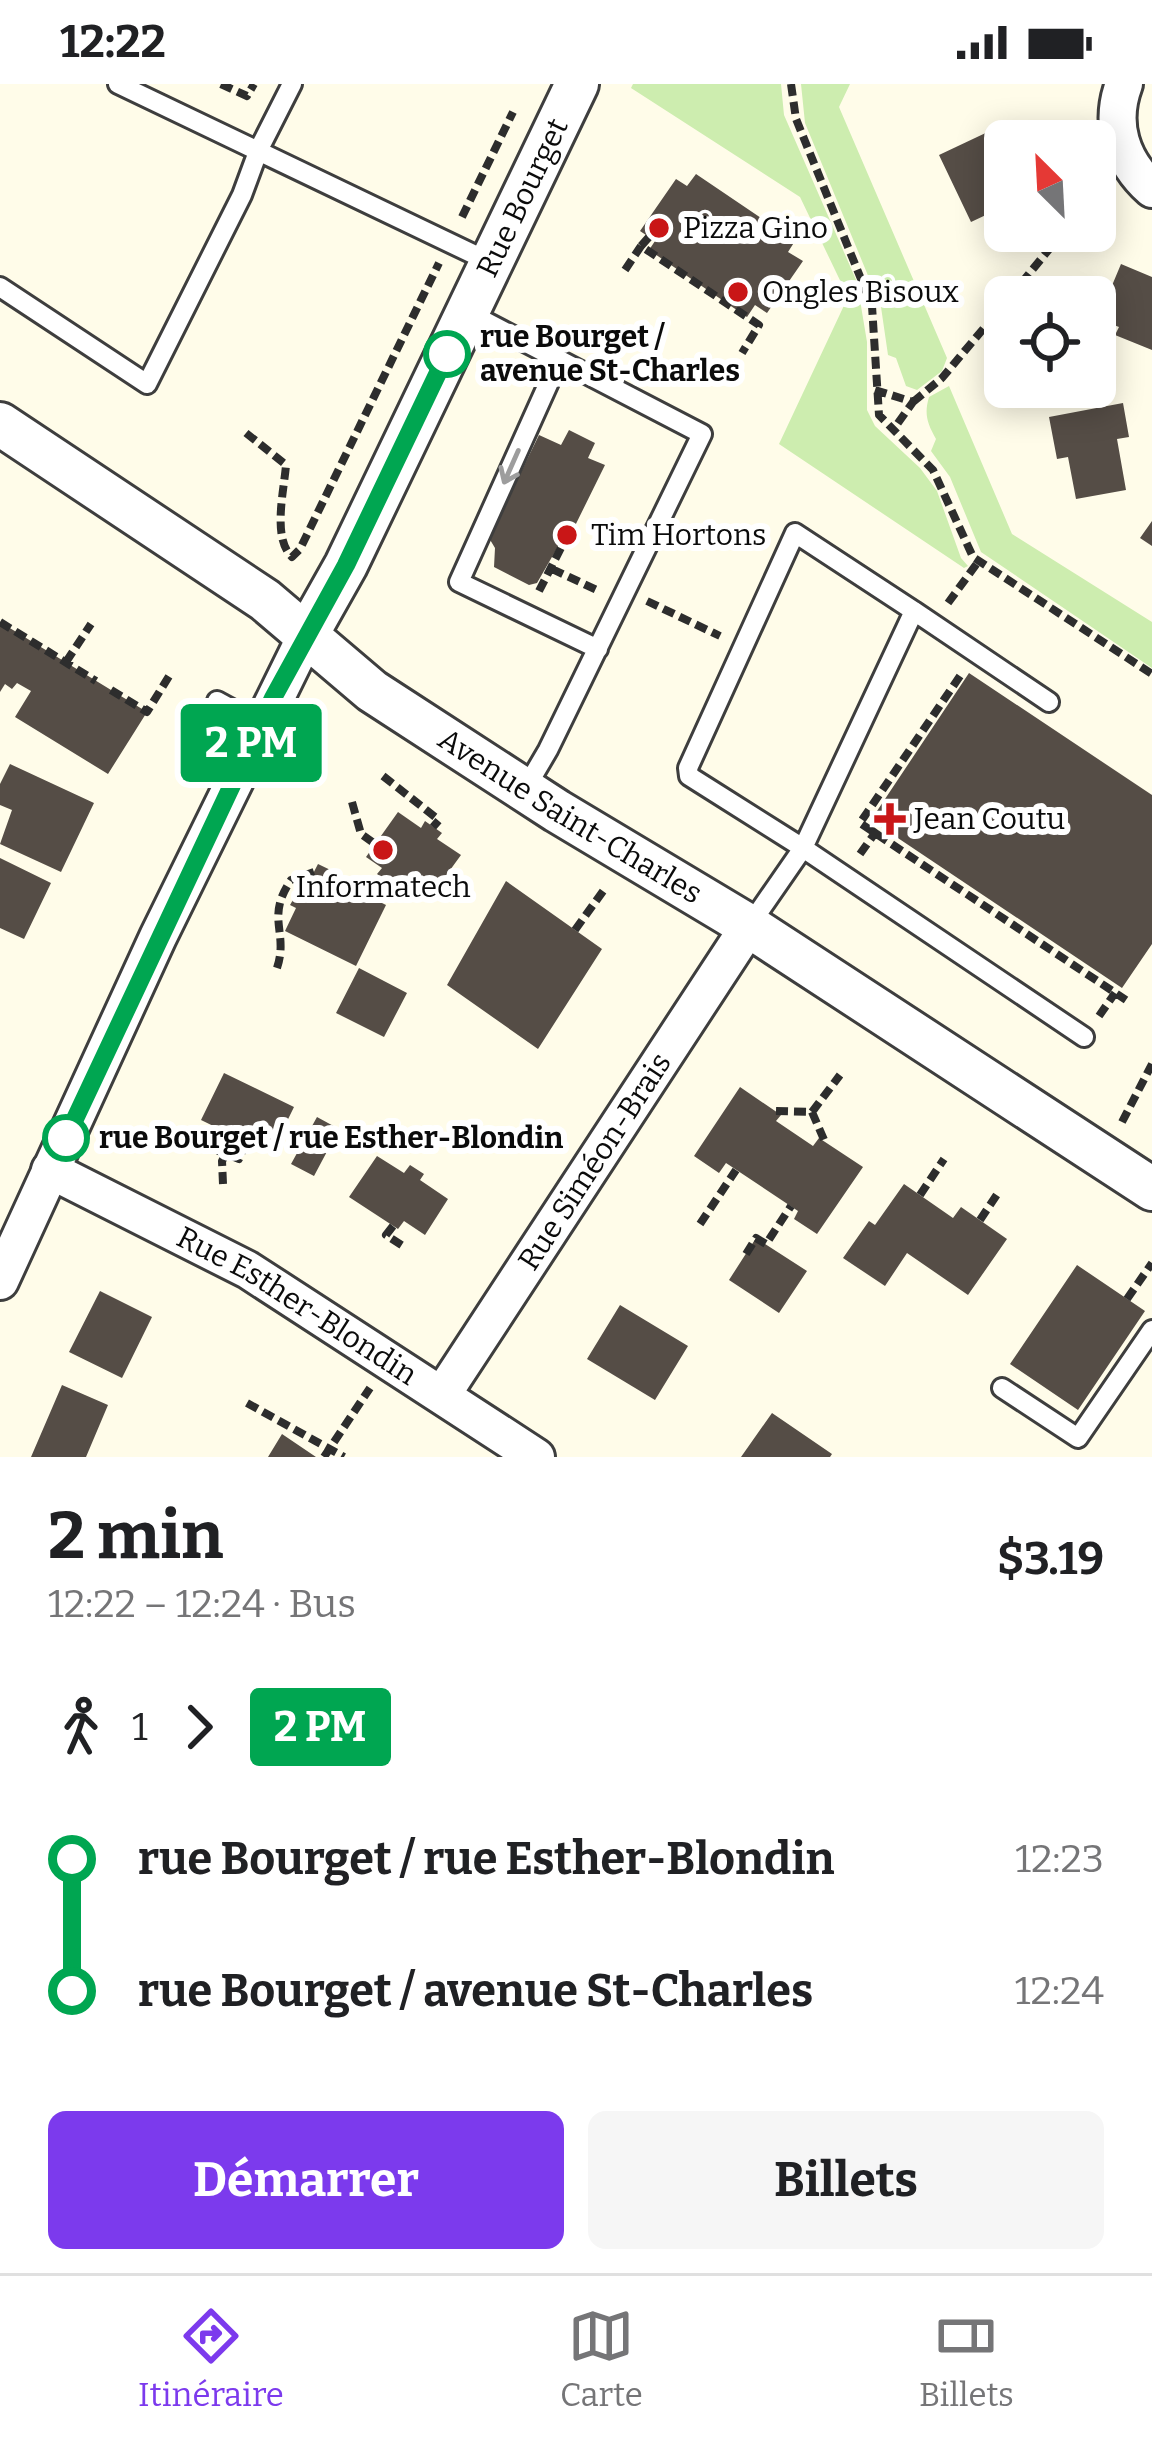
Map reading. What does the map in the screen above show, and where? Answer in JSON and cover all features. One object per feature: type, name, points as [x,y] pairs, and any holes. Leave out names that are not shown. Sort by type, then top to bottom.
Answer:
[{"type":"street","name":"Rue Bourget","points":[[0,1281],[261,724],[346,565],[577,84]]},
{"type":"street","points":[[1124,84],[1116,128],[1120,143],[1152,188]]},
{"type":"street","name":"Avenue Saint-Charles","points":[[0,424],[265,600],[372,691],[524,790],[749,926],[1152,1189]]},
{"type":"street","name":"Rue Siméon-Brais","points":[[442,1395],[749,926]]},
{"type":"street","name":"Rue Esther-Blondin","points":[[50,1170],[248,1270],[536,1457]]},
{"type":"lane","points":[[118,84],[492,262]]},
{"type":"lane","points":[[0,287],[147,384],[242,196],[259,149],[292,84]]},
{"type":"lane","points":[[467,312],[702,434],[524,790]]},
{"type":"lane","points":[[560,360],[459,582],[598,649]]},
{"type":"lane","points":[[1049,702],[795,533],[688,768],[695,783],[803,848],[1084,1037]]},
{"type":"lane","points":[[749,926],[803,848],[914,611]]},
{"type":"lane","points":[[218,701],[261,724]]},
{"type":"lane","points":[[1002,1388],[1078,1438],[1152,1330]]},
{"type":"path","points":[[221,84],[247,96],[254,84]]},
{"type":"path","points":[[791,84],[796,118],[872,306],[879,415],[933,470],[966,546],[978,562],[1152,674]]},
{"type":"path","name":"Rue Bourget","points":[[246,433],[286,466],[283,537],[284,550],[292,557],[517,104]]},
{"type":"path","points":[[625,270],[649,237]]},
{"type":"path","points":[[641,246],[759,325],[742,353]]},
{"type":"path","points":[[1027,276],[1047,252]]},
{"type":"path","points":[[893,430],[913,402],[942,378],[984,328]]},
{"type":"path","points":[[875,390],[913,402]]},
{"type":"path","points":[[523,585],[541,592],[564,542]]},
{"type":"path","points":[[967,577],[978,562]]},
{"type":"path","points":[[684,620],[699,626]]},
{"type":"path","points":[[0,622],[96,681]]},
{"type":"path","points":[[66,662],[91,624]]},
{"type":"path","points":[[111,690],[147,712],[171,673]]},
{"type":"path","points":[[963,673],[860,824],[878,830],[1126,1000]]},
{"type":"path","points":[[383,776],[439,820],[434,827]]},
{"type":"path","points":[[352,802],[361,834],[375,844]]},
{"type":"path","points":[[277,968],[282,952],[277,906],[290,880],[314,872]]},
{"type":"path","points":[[575,930],[609,883]]},
{"type":"path","points":[[283,892],[294,898]]},
{"type":"path","points":[[1119,1129],[1152,1064]]},
{"type":"path","points":[[812,1112],[839,1075]]},
{"type":"path","points":[[776,1112],[812,1112]]},
{"type":"path","points":[[812,1112],[826,1142]]},
{"type":"path","points":[[222,1130],[214,1149],[238,1160],[247,1142]]},
{"type":"path","points":[[223,1184],[222,1161],[236,1137]]},
{"type":"path","points":[[920,1195],[944,1159]]},
{"type":"path","points":[[700,1224],[736,1170]]},
{"type":"path","points":[[980,1220],[998,1193]]},
{"type":"path","points":[[746,1254],[756,1238],[766,1244],[791,1207]]},
{"type":"path","points":[[393,1226],[386,1235],[403,1246]]},
{"type":"path","points":[[1127,1299],[1152,1263]]},
{"type":"path","points":[[324,1457],[374,1381]]},
{"type":"path","points":[[247,1403],[344,1457]]},
{"type":"green space","points":[[633,84],[781,84],[784,115],[857,282],[867,342],[867,410],[875,426],[937,491],[968,566],[964,568],[779,444],[848,297],[800,197],[631,88]]},
{"type":"green space","points":[[801,84],[850,84],[839,107],[947,358],[942,371],[917,390],[906,386],[896,358],[888,355],[881,307],[805,123]]},
{"type":"green space","points":[[949,386],[1012,534],[1152,622],[1152,668],[981,552],[950,477],[931,451],[936,439],[927,418],[929,397]]},
{"type":"building","points":[[984,134],[984,216],[971,222],[939,155]]},
{"type":"building","points":[[696,174],[795,241],[788,252],[803,261],[767,313],[755,305],[747,317],[649,250],[655,241],[640,231],[676,179],[687,186]]},
{"type":"building","points":[[1121,264],[1152,277],[1152,350],[1116,335],[1116,276]]},
{"type":"building","points":[[1123,403],[1129,437],[1117,439],[1126,490],[1076,499],[1068,457],[1057,459],[1049,417],[1116,408]]},
{"type":"building","points":[[569,430],[595,443],[588,458],[605,465],[568,540],[560,543],[537,583],[529,585],[494,567],[495,548],[489,538],[539,435],[561,445]]},
{"type":"building","points":[[1152,521],[1152,546],[1140,538]]},
{"type":"building","points":[[0,622],[147,712],[108,774],[15,717],[31,691],[17,683],[12,689],[5,684],[0,692]]},
{"type":"building","points":[[969,673],[1152,795],[1152,944],[1122,988],[871,820]]},
{"type":"building","points":[[10,764],[94,803],[61,872],[0,844],[12,810],[0,805],[0,784]]},
{"type":"building","points":[[398,812],[421,828],[425,821],[442,833],[437,839],[461,855],[429,899],[411,886],[406,894],[377,874],[382,868],[366,857]]},
{"type":"building","points":[[0,858],[51,883],[24,939],[0,928]]},
{"type":"building","points":[[318,864],[345,877],[342,883],[386,905],[356,966],[285,931],[296,908],[290,905],[298,891],[303,893]]},
{"type":"building","points":[[506,881],[602,949],[538,1049],[447,985]]},
{"type":"building","points":[[359,968],[407,993],[384,1037],[336,1013]]},
{"type":"building","points":[[224,1073],[294,1107],[271,1154],[201,1120]]},
{"type":"building","points":[[740,1087],[781,1115],[776,1121],[813,1146],[819,1138],[863,1167],[817,1234],[794,1219],[798,1211],[726,1163],[719,1173],[694,1156]]},
{"type":"building","points":[[317,1117],[339,1129],[314,1176],[291,1164]]},
{"type":"building","points":[[377,1156],[404,1173],[410,1165],[424,1174],[420,1180],[448,1199],[425,1235],[404,1221],[398,1229],[349,1197]]},
{"type":"building","points":[[904,1184],[953,1218],[961,1207],[1007,1239],[968,1295],[907,1253],[885,1286],[843,1258],[869,1221],[875,1225]]},
{"type":"building","points":[[756,1238],[807,1271],[779,1313],[729,1280]]},
{"type":"building","points":[[1077,1265],[1145,1311],[1078,1410],[1010,1364]]},
{"type":"building","points":[[100,1291],[152,1317],[122,1378],[69,1352]]},
{"type":"building","points":[[620,1305],[688,1346],[655,1400],[587,1359]]},
{"type":"building","points":[[62,1385],[108,1405],[86,1457],[31,1457]]},
{"type":"building","points":[[772,1413],[832,1454],[830,1457],[741,1457]]},
{"type":"building","points":[[282,1434],[316,1457],[268,1457]]},
{"type":"bus line","points":[[66,1138],[273,698],[346,565],[447,354]]},
{"type":"place","name":"Pizza Gino","points":[[659,228]]},
{"type":"place","name":"Ongles Bisoux","points":[[738,292]]},
{"type":"place","name":"rue Bourget / avenue St-Charles","points":[[447,354]]},
{"type":"place","name":"Tim Hortons","points":[[567,535]]},
{"type":"place","name":"Jean Coutu","points":[[890,819]]},
{"type":"place","name":"Informatech","points":[[383,850]]},
{"type":"place","name":"rue Bourget / rue Esther-Blondin","points":[[66,1138]]}]
